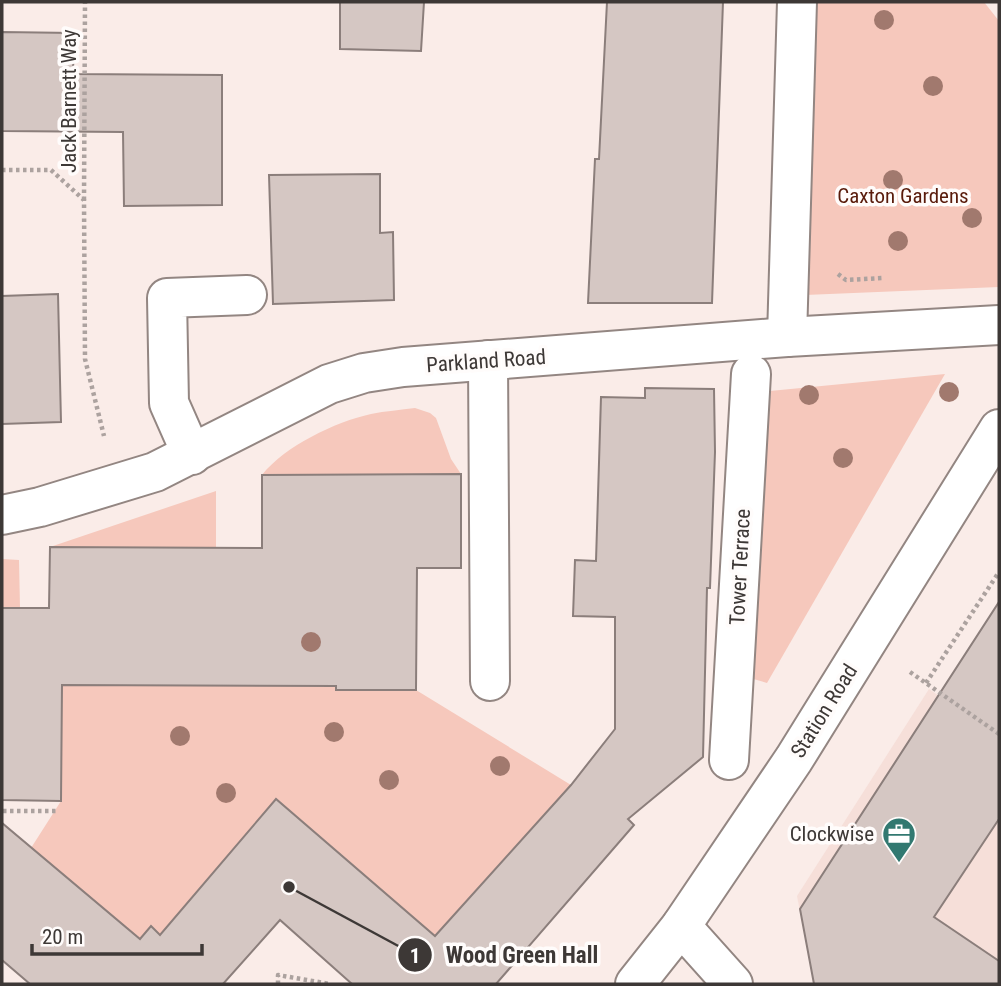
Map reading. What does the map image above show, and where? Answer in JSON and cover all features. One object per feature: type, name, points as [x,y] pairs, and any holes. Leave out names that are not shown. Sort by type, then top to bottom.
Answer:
[{"type":"street","points":[[786,337],[797,2]]},
{"type":"street","points":[[192,455],[169,403],[167,298],[247,295]]},
{"type":"street","name":"Parkland Road","points":[[2,515],[117,485],[155,471],[192,455],[329,384],[364,373],[403,367],[786,337],[999,326]]},
{"type":"street","points":[[488,360],[490,681]]},
{"type":"street","name":"Tower Terrace","points":[[729,760],[751,374]]},
{"type":"street","name":"Station Road","points":[[635,984],[681,926],[801,747],[999,429]]},
{"type":"street","points":[[681,926],[733,984]]},
{"type":"path","name":"Jack Barnett Way","points":[[85,2],[85,359],[117,485]]},
{"type":"path","name":"Jack Barnett Way","points":[[2,170],[51,170],[84,201]]},
{"type":"path","points":[[835,272],[846,280],[888,278]]},
{"type":"path","points":[[926,683],[999,572]]},
{"type":"path","points":[[909,671],[999,734]]},
{"type":"path","points":[[3,811],[56,811]]},
{"type":"path","points":[[278,984],[278,975],[330,984]]},
{"type":"shaded area","name":"Clockwise","points":[[929,689],[999,738],[999,984],[814,984],[797,896]]},
{"type":"green space","name":"Caxton Gardens","points":[[814,2],[984,2],[999,21],[999,287],[805,295]]},
{"type":"green space","points":[[945,374],[767,683],[750,678],[770,391]]},
{"type":"green space","points":[[415,408],[436,418],[451,459],[461,474],[262,475],[284,454],[327,429],[371,414]]},
{"type":"green space","points":[[216,491],[216,548],[50,547]]},
{"type":"green space","points":[[2,559],[19,560],[20,608],[2,608]]},
{"type":"green space","points":[[335,561],[336,690],[416,690],[571,785],[435,936],[277,799],[160,935],[151,926],[118,963],[115,919],[31,848],[61,801],[62,685],[252,686],[253,563]]},
{"type":"building","points":[[340,2],[424,2],[421,51],[340,49]]},
{"type":"building","points":[[607,2],[723,2],[712,303],[588,303]]},
{"type":"building","points":[[2,32],[74,33],[73,74],[222,75],[222,205],[124,206],[123,132],[2,131]]},
{"type":"building","points":[[380,174],[380,233],[393,232],[394,300],[273,304],[269,175]]},
{"type":"building","points":[[58,294],[61,422],[2,424],[2,296]]},
{"type":"building","points":[[645,388],[714,389],[715,452],[710,588],[707,588],[703,757],[628,819],[634,825],[496,984],[352,984],[280,920],[223,984],[30,984],[2,960],[2,823],[140,939],[151,926],[160,935],[276,799],[435,936],[571,785],[615,729],[615,617],[573,616],[575,560],[596,561],[601,397],[645,398]]},
{"type":"building","points":[[461,474],[461,568],[417,568],[416,690],[336,690],[336,686],[62,685],[61,801],[2,800],[2,608],[49,608],[50,547],[262,548],[262,475]]},
{"type":"building","name":"Clockwise","points":[[999,602],[999,819],[934,917],[999,961],[999,984],[814,984],[800,909]]},
{"type":"place","name":"Clockwise","points":[[899,864]]},
{"type":"place","name":"Wood Green Hall","points":[[289,887]]}]
